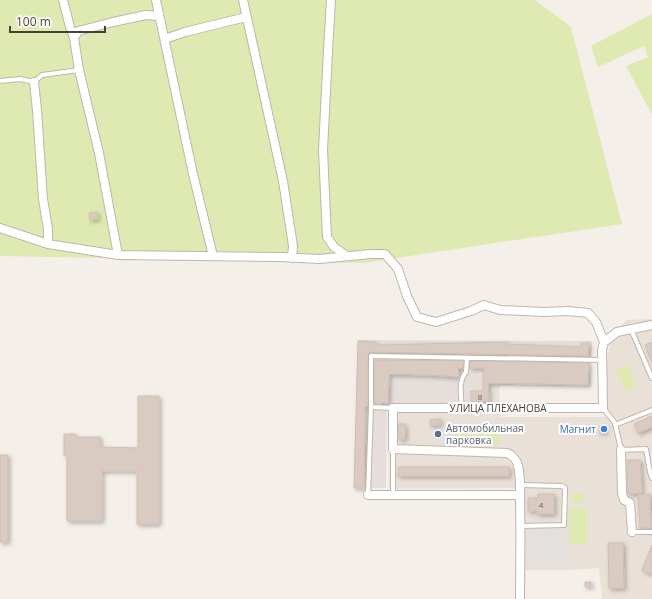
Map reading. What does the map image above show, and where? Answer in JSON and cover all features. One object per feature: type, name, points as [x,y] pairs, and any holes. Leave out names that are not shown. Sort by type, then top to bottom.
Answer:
[{"type":"street","points":[[63,0],[74,38],[79,70],[100,153],[118,255]]},
{"type":"street","points":[[156,0],[193,174],[213,256]]},
{"type":"street","points":[[243,0],[283,181],[293,246],[292,258]]},
{"type":"street","points":[[331,0],[323,150],[327,237],[334,247],[347,256]]},
{"type":"street","points":[[74,38],[78,31],[146,15],[159,16]]},
{"type":"street","points":[[164,39],[184,32],[246,17]]},
{"type":"street","points":[[34,82],[44,199],[48,228],[48,244]]},
{"type":"street","points":[[0,228],[48,244],[118,255],[319,259],[385,254],[398,269],[407,296],[418,317],[436,322],[471,311],[484,305],[500,310],[544,312],[568,311],[588,313],[596,322],[604,342],[602,350],[603,408]]},
{"type":"street","points":[[604,342],[617,332],[630,328],[652,325]]},
{"type":"street","points":[[393,408],[393,449],[507,453],[511,455],[518,465],[521,526],[520,599]]},
{"type":"street","name":"УЛИЦА ПЛЕХАНОВА","points":[[393,408],[603,408]]},
{"type":"street","points":[[621,450],[622,494],[624,500],[630,504],[632,532]]},
{"type":"street","points":[[368,496],[520,495]]},
{"type":"lane","points":[[0,81],[20,79],[34,82],[42,75],[79,70]]},
{"type":"lane","points":[[630,328],[652,378]]},
{"type":"lane","points":[[368,496],[371,356],[602,360]]},
{"type":"lane","points":[[462,408],[461,390],[463,376],[466,372],[467,358]]},
{"type":"lane","points":[[371,407],[393,408]]},
{"type":"lane","points":[[603,408],[615,423],[621,450],[646,449],[652,478]]},
{"type":"lane","points":[[615,425],[652,410]]},
{"type":"lane","points":[[393,449],[393,495]]},
{"type":"lane","points":[[520,485],[562,486],[565,488],[564,525],[521,526]]},
{"type":"lane","points":[[632,532],[652,532]]},
{"type":"shaded area","points":[[652,319],[652,599],[602,599],[599,568],[572,570],[523,570],[522,488],[389,489],[389,412],[469,388],[499,388],[501,417],[605,417],[607,364],[610,341],[626,320]]},
{"type":"shaded area","points":[[358,340],[592,341],[591,387],[502,385],[499,388],[469,388],[469,405],[387,405],[386,488],[354,488]]},
{"type":"shaded area","name":"Автомобильная парковка","points":[[430,425],[446,425],[446,443],[430,443]]},
{"type":"shaded area","points":[[528,529],[566,529],[566,566],[527,566],[525,554],[528,553]]},
{"type":"green space","points":[[0,0],[535,0],[571,27],[622,224],[363,263],[0,256]]},
{"type":"green space","points":[[652,14],[652,115],[626,66],[648,57],[644,46],[598,67],[591,46]]},
{"type":"green space","points":[[628,364],[636,387],[625,391],[616,369]]},
{"type":"green space","points":[[455,430],[499,430],[499,445],[455,445]]},
{"type":"green space","points":[[572,494],[584,494],[583,503],[572,503]]},
{"type":"green space","points":[[570,508],[587,508],[587,544],[569,544]]},
{"type":"building","points":[[97,212],[98,219],[90,220],[89,213]]},
{"type":"building","points":[[358,341],[376,342],[376,345],[507,342],[507,344],[581,347],[581,343],[589,343],[588,356],[369,353],[368,406],[365,406],[364,488],[354,488]]},
{"type":"building","points":[[652,342],[652,362],[645,345]]},
{"type":"building","points":[[374,360],[463,361],[463,368],[458,368],[459,377],[389,374],[388,403],[381,402],[382,404],[374,404]]},
{"type":"building","points":[[470,361],[589,363],[588,385],[488,383],[489,401],[471,402],[471,391],[483,391],[484,368],[470,368]]},
{"type":"building","points":[[138,396],[159,396],[159,524],[137,524],[137,471],[102,471],[102,521],[67,521],[67,455],[64,455],[64,434],[76,434],[76,437],[100,437],[100,447],[138,448]]},
{"type":"building","points":[[652,416],[652,427],[638,433],[634,424]]},
{"type":"building","points":[[440,419],[440,425],[430,425],[430,420]]},
{"type":"building","points":[[398,424],[405,424],[405,439],[399,439]]},
{"type":"building","points":[[604,425],[606,432],[600,433],[599,427]]},
{"type":"building","points":[[0,455],[8,455],[8,542],[0,542]]},
{"type":"building","points":[[627,460],[640,460],[642,493],[628,494]]},
{"type":"building","points":[[398,467],[509,467],[509,476],[398,476]]},
{"type":"building","points":[[538,494],[554,494],[554,514],[537,514],[537,511],[528,511],[528,498],[538,498]]},
{"type":"building","points":[[650,494],[651,528],[640,528],[638,495]]},
{"type":"building","points":[[608,543],[623,543],[624,588],[609,588]]},
{"type":"building","points":[[652,545],[652,574],[642,570]]},
{"type":"building","points":[[585,582],[591,582],[591,587],[585,587]]},
{"type":"place","name":"Магнит","points":[[604,429]]},
{"type":"place","name":"Автомобильная парковка","points":[[438,434]]}]
